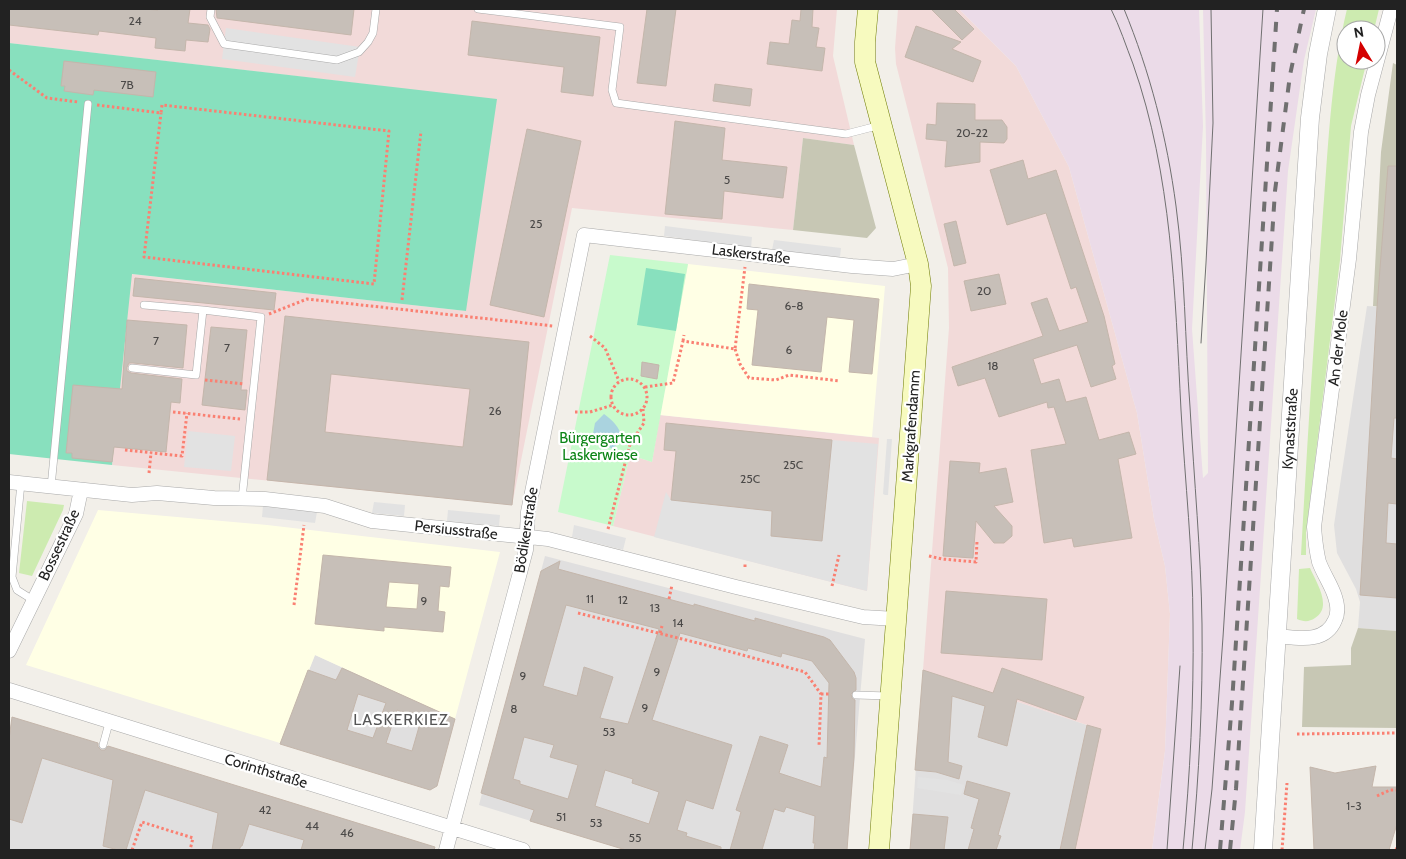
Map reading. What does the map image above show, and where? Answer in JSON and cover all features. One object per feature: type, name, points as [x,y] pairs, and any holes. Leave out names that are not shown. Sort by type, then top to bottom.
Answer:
[{"type":"main road","name":"Markgrafendamm","points":[[868,9],[865,62],[918,264],[921,294],[879,850]]},
{"type":"street","name":"Kynaststraße","points":[[1263,850],[1310,118],[1318,54],[1327,9]]},
{"type":"street","name":"An der Mole","points":[[1277,636],[1318,637],[1327,632],[1336,617],[1337,604],[1319,560],[1314,527],[1350,259],[1357,156],[1368,95],[1391,9]]},
{"type":"street","name":"Laskerstraße","points":[[584,235],[893,269],[918,264]]},
{"type":"street","name":"Bödikerstraße","points":[[446,850],[526,550],[528,512],[584,235]]},
{"type":"street","name":"Persiusstraße","points":[[15,483],[132,495],[157,493],[214,498],[264,499],[325,506],[372,521],[548,539],[863,617],[896,619]]},
{"type":"street","name":"Bossestraße","points":[[9,651],[77,510],[81,490]]},
{"type":"street","name":"Corinthstraße","points":[[9,690],[109,723],[523,850]]},
{"type":"lane","points":[[211,9],[210,17],[224,44],[337,60],[359,52],[368,42],[373,33],[376,9]]},
{"type":"lane","points":[[478,9],[620,26],[612,90],[616,102],[846,134],[881,125]]},
{"type":"lane","points":[[51,486],[88,104]]},
{"type":"lane","points":[[144,305],[261,316],[242,499]]},
{"type":"lane","points":[[132,368],[196,375],[203,310]]},
{"type":"lane","name":"Bossestraße","points":[[15,483],[12,577],[16,590],[33,600]]},
{"type":"lane","points":[[856,695],[892,696]]},
{"type":"lane","points":[[103,745],[109,723]]},
{"type":"path","points":[[9,70],[47,98],[161,112]]},
{"type":"path","points":[[162,104],[389,130],[374,284],[144,257],[161,112],[162,104]]},
{"type":"path","points":[[402,300],[421,131]]},
{"type":"path","points":[[746,254],[735,349],[740,364],[749,378],[776,380],[789,375],[840,381]]},
{"type":"path","points":[[261,316],[307,299],[565,327]]},
{"type":"path","points":[[645,387],[673,383],[684,335]]},
{"type":"path","points":[[590,336],[605,348],[620,381]]},
{"type":"path","points":[[682,341],[735,349]]},
{"type":"path","points":[[196,375],[195,379],[254,385]]},
{"type":"path","points":[[631,378],[645,387],[648,399],[643,409],[638,413],[627,415],[621,413],[613,405],[611,400],[612,389],[620,381],[631,378]]},
{"type":"path","points":[[575,412],[590,412],[613,405]]},
{"type":"path","points":[[608,529],[630,444],[644,423],[643,409]]},
{"type":"path","points":[[172,412],[251,420]]},
{"type":"path","points":[[124,450],[182,456],[187,413]]},
{"type":"path","points":[[149,473],[151,453]]},
{"type":"path","points":[[294,605],[304,525]]},
{"type":"path","points":[[929,556],[976,562],[977,541]]},
{"type":"path","points":[[832,586],[839,555]]},
{"type":"path","points":[[668,599],[672,584]]},
{"type":"path","points":[[578,613],[805,672],[821,694],[819,746]]},
{"type":"path","points":[[660,633],[662,626]]},
{"type":"path","points":[[821,694],[829,694]]},
{"type":"path","points":[[1297,734],[1397,733]]},
{"type":"path","points":[[1282,850],[1287,783]]},
{"type":"path","points":[[1377,796],[1390,790],[1397,790]]},
{"type":"path","points":[[132,850],[142,822],[194,838],[190,850]]},
{"type":"shaded area","points":[[9,9],[837,9],[833,56],[854,145],[803,138],[793,230],[572,208],[512,505],[112,465],[131,274],[466,311],[381,86],[9,43]]},
{"type":"shaded area","points":[[898,9],[959,9],[1016,66],[1069,167],[1137,413],[1154,519],[1165,566],[1170,614],[1165,751],[1152,850],[1060,850],[1087,725],[923,670],[949,328],[948,268],[896,64],[895,48]]},
{"type":"shaded area","points":[[959,9],[1199,9],[1203,126],[1192,329],[1203,478],[1208,473],[1206,140],[1203,9],[1316,9],[1304,60],[1288,171],[1245,812],[1240,850],[1152,850],[1165,751],[1170,614],[1165,566],[1154,519],[1137,413],[1069,167],[1016,66]]},
{"type":"shaded area","points":[[226,28],[360,47],[355,77],[222,59]]},
{"type":"shaded area","points":[[1393,63],[1397,65],[1397,308],[1373,306],[1381,152]]},
{"type":"shaded area","points":[[803,138],[854,145],[876,228],[867,238],[793,230]]},
{"type":"shaded area","points":[[665,226],[752,237],[751,248],[664,236]]},
{"type":"shaded area","points":[[774,240],[841,248],[840,257],[772,250]]},
{"type":"shaded area","points":[[688,264],[885,286],[872,437],[660,415]]},
{"type":"shaded area","points":[[1367,306],[1397,308],[1397,631],[1358,628],[1360,602],[1356,589],[1337,553],[1334,525]]},
{"type":"shaded area","points":[[660,415],[879,438],[867,591],[613,526],[630,455],[652,462]]},
{"type":"shaded area","points":[[188,431],[235,436],[231,471],[184,467]]},
{"type":"shaded area","points":[[887,439],[892,439],[888,495],[885,495],[883,494]]},
{"type":"shaded area","points":[[832,440],[878,444],[867,591],[654,537],[666,492],[671,500],[772,511],[771,536],[821,541]]},
{"type":"shaded area","points":[[374,502],[405,505],[404,516],[372,513]]},
{"type":"shaded area","points":[[263,506],[317,512],[315,523],[262,517]]},
{"type":"shaded area","points":[[98,510],[267,525],[500,552],[455,719],[315,655],[280,743],[26,665]]},
{"type":"shaded area","points":[[448,510],[500,515],[499,526],[447,521]]},
{"type":"shaded area","points":[[574,525],[626,538],[623,550],[572,537]]},
{"type":"shaded area","points":[[545,556],[865,639],[847,850],[626,850],[479,805]]},
{"type":"shaded area","points":[[1358,628],[1397,631],[1397,728],[1302,727],[1304,667],[1351,665],[1351,648]]},
{"type":"shaded area","points":[[315,655],[455,719],[437,786],[430,790],[280,743]]},
{"type":"shaded area","points":[[923,670],[1087,725],[1060,850],[910,850]]},
{"type":"shaded area","points":[[12,717],[421,843],[421,850],[9,850],[9,739]]},
{"type":"shaded area","points":[[918,777],[947,780],[964,785],[961,795],[917,788]]},
{"type":"green space","points":[[1347,9],[1379,9],[1376,20],[1345,20]]},
{"type":"green space","points":[[9,43],[497,99],[466,311],[132,274],[112,465],[9,454]]},
{"type":"green space","points":[[1336,70],[1365,70],[1351,126],[1340,260],[1306,533],[1306,555],[1301,555],[1313,350]]},
{"type":"green space","name":"Bürgergarten Laskerwiese","points":[[610,255],[688,264],[652,462],[630,455],[613,526],[558,512]]},
{"type":"green space","points":[[646,268],[685,274],[676,331],[637,325]]},
{"type":"green space","points":[[27,501],[64,505],[32,576],[19,573]]},
{"type":"green space","points":[[1310,568],[1322,594],[1323,608],[1315,618],[1304,621],[1297,619],[1299,569]]},
{"type":"water","points":[[604,414],[615,424],[622,438],[613,449],[601,443],[598,437],[593,434],[595,423]]},
{"type":"building","points":[[9,9],[190,9],[188,23],[208,25],[210,29],[208,42],[186,40],[185,51],[155,48],[156,38],[99,31],[98,35],[9,25]]},
{"type":"building","points":[[216,9],[354,9],[351,35],[217,18]]},
{"type":"building","points":[[647,9],[676,9],[666,86],[637,83]]},
{"type":"building","points":[[801,9],[813,9],[812,27],[819,28],[816,47],[825,48],[822,71],[767,64],[770,42],[789,44],[792,20],[800,21]]},
{"type":"building","points":[[931,9],[954,9],[974,29],[962,40]]},
{"type":"building","points":[[472,21],[600,37],[593,96],[561,92],[564,67],[468,55]]},
{"type":"building","points":[[916,26],[961,42],[952,49],[981,61],[973,82],[905,57]]},
{"type":"building","points":[[64,61],[156,72],[153,97],[94,90],[93,95],[64,91],[65,86],[61,86]]},
{"type":"building","points":[[715,84],[752,89],[750,106],[713,101]]},
{"type":"building","points":[[937,103],[975,104],[975,120],[1002,120],[1007,127],[1007,139],[1004,143],[980,142],[980,162],[945,167],[947,141],[926,139],[927,124],[936,125]]},
{"type":"building","points":[[675,121],[725,128],[722,160],[787,167],[783,198],[724,191],[722,219],[665,214]]},
{"type":"building","points":[[527,129],[581,141],[544,317],[490,305]]},
{"type":"building","points":[[1023,160],[1028,179],[1056,170],[1104,316],[1115,364],[1112,366],[1116,379],[1091,387],[1077,345],[1033,359],[1041,384],[1059,379],[1066,402],[1086,397],[1099,440],[1129,432],[1136,454],[1118,459],[1132,538],[1074,547],[1072,538],[1044,543],[1031,450],[1066,444],[1054,407],[1048,408],[1047,402],[999,417],[985,378],[958,386],[952,367],[1043,336],[1031,303],[1047,298],[1059,331],[1088,322],[1076,287],[1071,289],[1046,213],[1007,225],[990,170]]},
{"type":"building","points":[[1388,166],[1397,166],[1397,418],[1394,418],[1391,458],[1397,459],[1397,504],[1388,503],[1386,543],[1397,544],[1397,598],[1360,595],[1377,307]]},
{"type":"building","points":[[956,221],[966,263],[954,266],[944,224]]},
{"type":"building","points":[[999,274],[1006,304],[971,311],[964,281]]},
{"type":"building","points":[[135,278],[276,293],[274,310],[133,296]]},
{"type":"building","points":[[749,284],[879,299],[872,374],[849,372],[854,320],[827,317],[821,372],[752,365],[758,310],[747,309]]},
{"type":"building","points":[[285,316],[529,342],[512,505],[267,480]],"holes":[[[331,374],[470,389],[463,447],[325,432]]]},
{"type":"building","points":[[127,320],[187,325],[183,368],[133,363],[129,363],[127,367],[127,371],[131,373],[182,379],[180,403],[171,402],[166,452],[114,447],[112,462],[72,458],[72,453],[66,453],[73,385],[122,389]]},
{"type":"building","points":[[211,327],[247,330],[241,390],[247,390],[245,410],[202,405]]},
{"type":"building","points":[[642,362],[659,365],[657,379],[641,376]]},
{"type":"building","points":[[666,423],[832,440],[822,541],[771,536],[772,511],[671,500],[676,451],[664,450]]},
{"type":"building","points":[[950,461],[980,463],[979,473],[1006,468],[1013,502],[994,506],[1012,526],[1012,536],[1004,543],[994,543],[976,521],[973,558],[943,556]]},
{"type":"building","points":[[323,555],[451,567],[449,587],[440,586],[438,611],[445,612],[443,632],[384,627],[384,631],[315,624]],"holes":[[[389,582],[419,584],[417,609],[386,607]]]},
{"type":"building","points":[[560,561],[558,569],[694,606],[694,604],[755,621],[755,618],[830,640],[854,672],[856,678],[856,690],[851,694],[855,700],[854,757],[847,850],[814,850],[815,816],[786,807],[784,812],[774,809],[762,850],[730,850],[741,812],[736,810],[760,736],[788,745],[779,773],[821,787],[824,757],[827,758],[829,683],[812,661],[782,653],[781,657],[748,648],[747,651],[680,633],[652,720],[732,745],[713,809],[686,800],[677,830],[687,833],[686,836],[721,847],[721,850],[626,850],[530,821],[534,810],[481,793],[541,571]],"holes":[[[566,605],[659,629],[628,724],[600,718],[613,677],[584,667],[577,696],[543,686]],[[524,737],[554,745],[550,757],[578,765],[568,799],[520,784],[520,781],[513,779]],[[605,770],[633,779],[632,783],[659,792],[649,824],[595,806]]]},
{"type":"building","points":[[946,591],[1047,599],[1042,660],[941,653]]},
{"type":"building","points":[[342,668],[455,719],[437,786],[430,790],[280,744],[308,670],[336,680]],"holes":[[[358,694],[386,703],[373,738],[347,730]],[[397,710],[421,720],[412,751],[386,743]]]},
{"type":"building","points":[[1002,668],[1084,697],[1076,720],[1017,699],[1007,746],[978,737],[985,706],[952,696],[948,762],[962,766],[959,779],[936,772],[915,770],[923,670],[993,693]]},
{"type":"building","points":[[12,717],[98,743],[98,747],[101,750],[105,750],[108,746],[435,847],[434,850],[301,850],[304,840],[249,824],[239,850],[212,850],[218,813],[145,790],[126,850],[118,850],[103,846],[113,780],[42,758],[22,823],[9,819],[9,739]]},
{"type":"building","points":[[1087,725],[1101,729],[1075,850],[1060,850]]},
{"type":"building","points":[[1376,766],[1372,787],[1397,787],[1397,824],[1389,850],[1314,850],[1310,767],[1335,773]]},
{"type":"building","points":[[967,781],[1010,793],[998,835],[1001,836],[996,850],[968,850],[974,829],[971,828],[979,799],[964,794]]},
{"type":"building","points":[[913,814],[948,817],[944,850],[910,850]]},
{"type":"tram line","points":[[1111,9],[1133,64],[1146,106],[1156,149],[1164,192],[1173,279],[1193,597],[1190,766],[1183,850]]},
{"type":"tram line","points":[[1124,9],[1150,81],[1168,155],[1181,256],[1199,543],[1202,624],[1200,737],[1192,850]]},
{"type":"tram line","points":[[1201,343],[1213,123],[1211,9]]},
{"type":"tram line","points":[[1205,850],[1212,789],[1223,637],[1263,9]]},
{"type":"tram line","points":[[1167,850],[1180,666]]},
{"type":"railway","points":[[1220,850],[1232,703],[1277,9]]},
{"type":"railway","points":[[1230,850],[1236,789],[1275,191],[1290,75],[1304,9]]},
{"type":"district","name":"LASKERKIEZ","points":[[401,719]]}]
